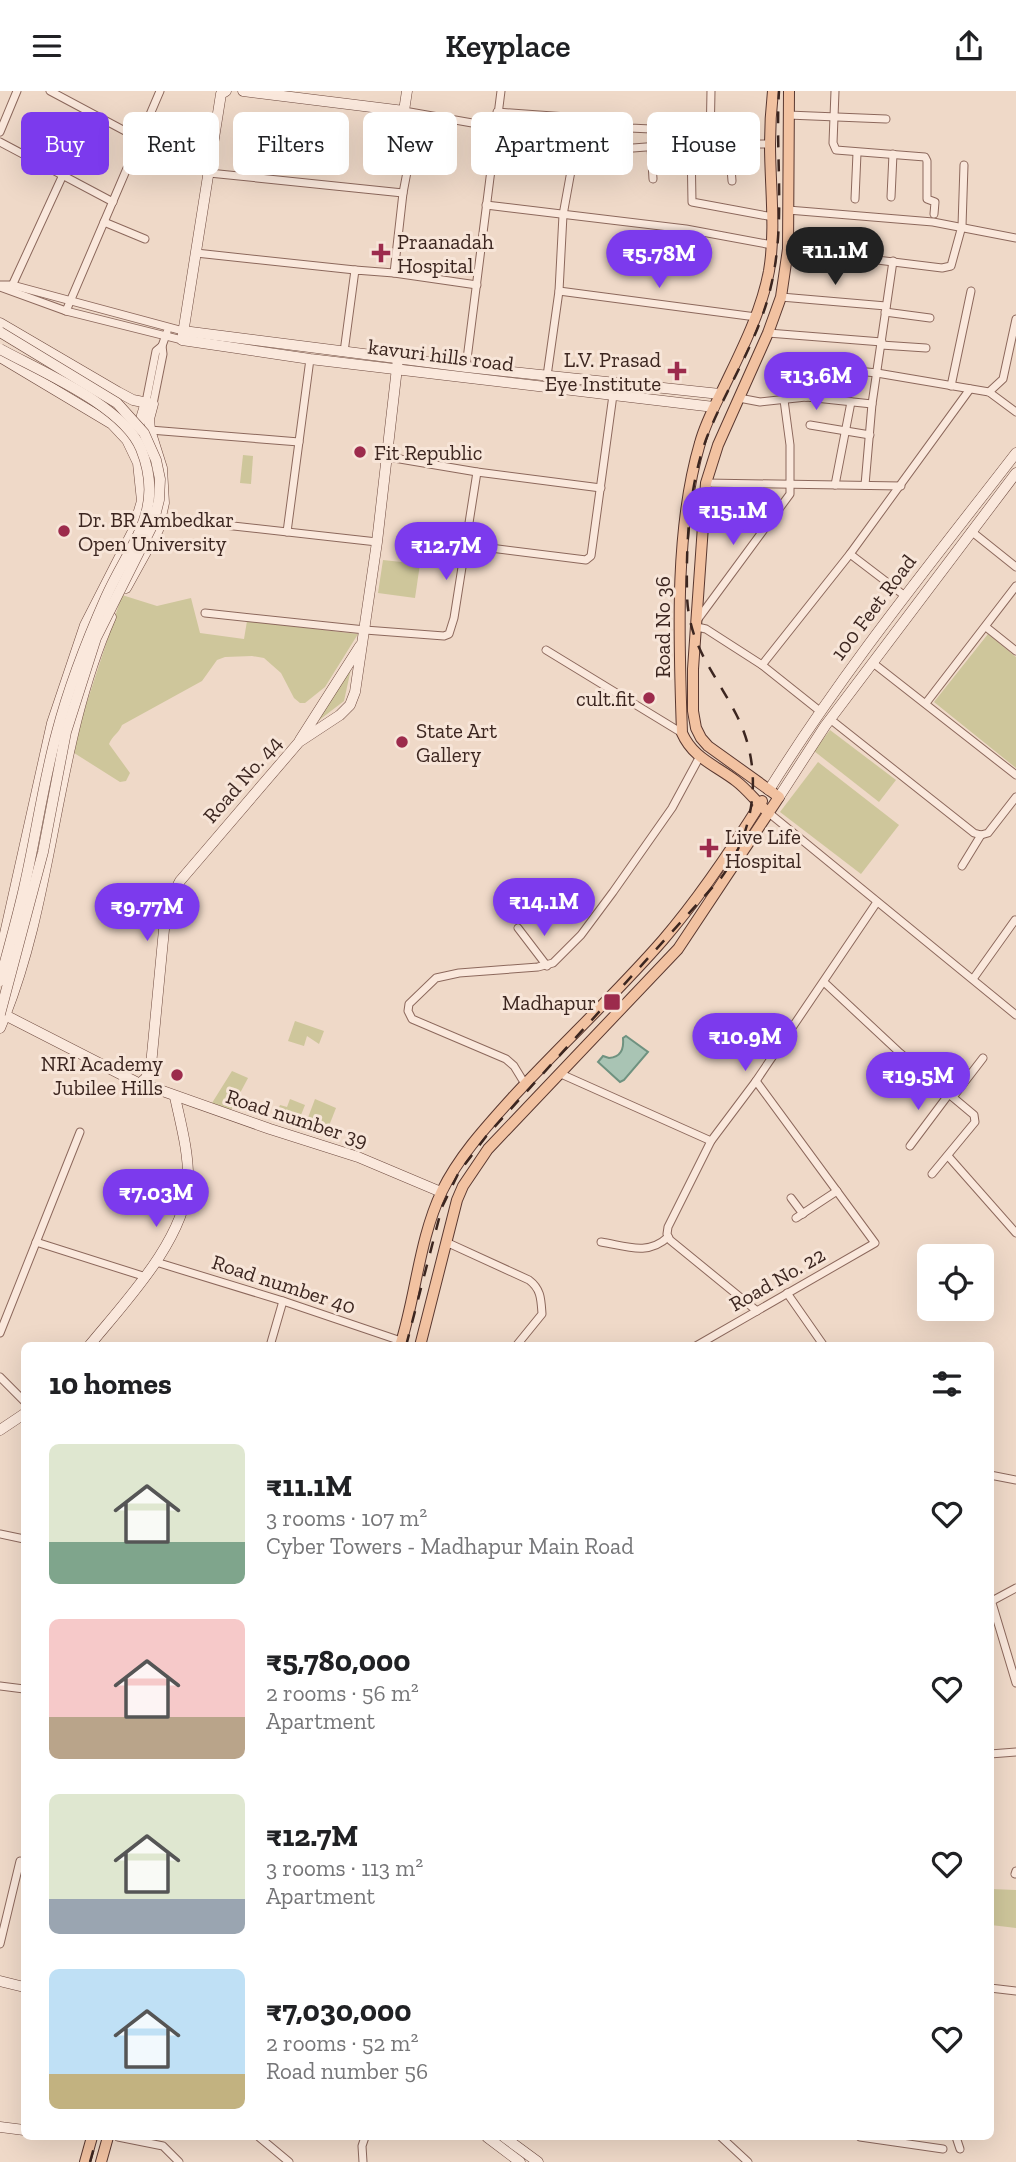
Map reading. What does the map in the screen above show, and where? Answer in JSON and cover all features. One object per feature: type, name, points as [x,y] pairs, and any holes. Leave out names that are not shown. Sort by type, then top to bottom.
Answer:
[{"type":"main road","points":[[243,91],[404,111],[407,91]]},
{"type":"main road","name":"Road No 36","points":[[682,733],[684,526],[700,440],[756,317],[765,288],[772,245],[770,144],[773,91]]},
{"type":"main road","name":"Road No 36","points":[[779,797],[701,738],[693,711],[693,669],[706,483],[718,445],[768,333],[781,297],[788,249],[789,91]]},
{"type":"main road","points":[[217,112],[220,92]]},
{"type":"main road","points":[[183,335],[209,175]]},
{"type":"main road","points":[[0,323],[133,400],[150,403]]},
{"type":"main road","points":[[0,332],[117,403],[144,433],[156,460],[160,479],[159,500],[153,524],[96,638],[66,732],[43,852],[0,1028]]},
{"type":"main road","name":"kavuri hills road","points":[[183,335],[344,352],[397,364],[614,395],[688,397],[720,394]]},
{"type":"main road","name":"kavuri hills road","points":[[183,335],[310,359],[466,367],[547,376],[688,397],[714,407]]},
{"type":"main road","points":[[0,349],[94,401],[120,419],[136,437],[142,450],[151,497],[145,522],[119,569],[87,642],[57,731],[24,890],[0,981]]},
{"type":"main road","points":[[0,357],[112,424],[127,440],[138,463],[142,485],[139,514],[97,599],[67,675],[52,723],[0,956]]},
{"type":"main road","name":"Road No. 44","points":[[140,1083],[146,1078],[151,1065],[165,919],[171,898],[180,881],[299,742],[340,715],[350,705],[358,678],[365,630],[388,457],[397,364]]},
{"type":"main road","points":[[3,1015],[15,988],[40,894],[72,734],[98,649],[110,618],[158,530],[164,503],[162,468],[150,430],[150,403]]},
{"type":"main road","points":[[133,453],[140,416],[150,403]]},
{"type":"main road","name":"100 Feet Road","points":[[769,790],[821,712],[905,596],[1016,453]]},
{"type":"main road","name":"100 Feet Road","points":[[779,797],[830,719],[1016,473]]},
{"type":"main road","points":[[975,506],[985,514]]},
{"type":"main road","points":[[684,526],[701,529]]},
{"type":"main road","points":[[299,742],[362,642]]},
{"type":"main road","points":[[682,733],[699,758],[734,780],[769,813]]},
{"type":"main road","points":[[401,1342],[441,1192],[460,1160],[477,1136],[663,939],[710,879],[769,790]]},
{"type":"main road","points":[[421,1342],[457,1200],[475,1168],[488,1149],[678,949],[779,797]]},
{"type":"main road","points":[[19,875],[40,894]]},
{"type":"main road","points":[[3,1015],[140,1083]]},
{"type":"main road","name":"Road number 39","points":[[140,1083],[358,1157],[441,1192]]},
{"type":"main road","points":[[92,1342],[156,1262],[182,1211],[188,1184],[187,1155],[175,1097]]},
{"type":"main road","points":[[423,1252],[442,1259]]},
{"type":"main road","points":[[0,1430],[21,1416]]},
{"type":"main road","points":[[0,1981],[21,1986]]},
{"type":"main road","points":[[0,2127],[21,2130]]},
{"type":"main road","points":[[85,2162],[90,2140]]},
{"type":"main road","points":[[101,2162],[107,2140]]},
{"type":"main road","points":[[491,2140],[520,2162]]},
{"type":"main road","points":[[508,2140],[538,2162]]},
{"type":"street","points":[[0,131],[17,91]]},
{"type":"street","points":[[50,91],[123,130]]},
{"type":"street","points":[[151,112],[160,91]]},
{"type":"street","name":"kavuri hills road","points":[[497,112],[501,91]]},
{"type":"street","points":[[711,91],[711,112]]},
{"type":"street","points":[[835,91],[834,148],[837,151],[857,153],[925,157],[927,198],[935,202],[934,213]]},
{"type":"street","points":[[404,111],[409,112]]},
{"type":"street","points":[[788,115],[886,119]]},
{"type":"street","points":[[0,142],[113,202]]},
{"type":"street","points":[[760,144],[770,144]]},
{"type":"street","points":[[855,199],[857,153]]},
{"type":"street","points":[[891,197],[892,154]]},
{"type":"street","points":[[788,249],[942,268],[951,266],[962,226],[964,165]]},
{"type":"street","points":[[219,174],[402,194]]},
{"type":"street","points":[[66,311],[125,175]]},
{"type":"street","points":[[394,273],[406,175]]},
{"type":"street","name":"kavuri hills road","points":[[466,367],[489,175]]},
{"type":"street","points":[[547,376],[571,175]]},
{"type":"street","points":[[653,175],[653,179]]},
{"type":"street","points":[[692,175],[692,202],[773,217]]},
{"type":"street","points":[[732,175],[732,181]]},
{"type":"street","points":[[11,288],[62,177]]},
{"type":"street","points":[[486,205],[686,229],[772,245]]},
{"type":"street","points":[[788,211],[962,226],[1016,238]]},
{"type":"street","points":[[104,222],[145,239]]},
{"type":"street","points":[[196,253],[394,273],[477,285]]},
{"type":"street","points":[[865,485],[872,404],[893,261]]},
{"type":"street","name":"kavuri hills road","points":[[344,352],[355,270]]},
{"type":"street","points":[[0,286],[70,302],[167,332]]},
{"type":"street","points":[[11,288],[66,311],[167,332]]},
{"type":"street","points":[[559,291],[756,317]]},
{"type":"street","points":[[951,386],[971,291]]},
{"type":"street","points":[[781,297],[886,309],[930,318]]},
{"type":"street","points":[[989,392],[1003,379],[1016,319]]},
{"type":"street","points":[[150,403],[167,332]]},
{"type":"street","name":"kavuri hills road","points":[[167,332],[183,335]]},
{"type":"street","points":[[768,333],[926,348]]},
{"type":"street","points":[[287,532],[310,359]]},
{"type":"street","points":[[806,397],[815,368],[877,373],[989,392],[1016,412]]},
{"type":"street","points":[[762,665],[850,554],[970,389]]},
{"type":"street","points":[[467,545],[588,559],[592,554],[614,395]]},
{"type":"street","points":[[739,398],[760,402],[806,397],[872,404]]},
{"type":"street","points":[[784,400],[790,445],[791,484],[786,500],[697,623],[762,665],[821,712]]},
{"type":"street","points":[[835,485],[851,402]]},
{"type":"street","points":[[810,425],[870,435]]},
{"type":"street","points":[[150,430],[299,442]]},
{"type":"street","points":[[388,457],[601,488]]},
{"type":"street","points":[[205,613],[365,630],[444,636],[449,634],[467,545],[477,472]]},
{"type":"street","points":[[706,483],[901,486]]},
{"type":"street","points":[[188,521],[377,542]]},
{"type":"street","points":[[971,531],[1016,567]]},
{"type":"street","points":[[850,554],[905,596]]},
{"type":"street","points":[[926,703],[1016,586]]},
{"type":"street","points":[[986,627],[1016,651]]},
{"type":"street","points":[[546,650],[682,733]]},
{"type":"street","points":[[873,663],[1016,775]]},
{"type":"street","points":[[830,719],[974,833],[988,833],[1016,797]]},
{"type":"street","points":[[526,1084],[506,1059],[412,1019],[408,1008],[410,1004],[436,978],[459,973],[547,966],[562,955],[581,935],[672,808],[699,758]]},
{"type":"street","points":[[769,813],[1016,1014]]},
{"type":"street","points":[[962,866],[981,835]]},
{"type":"street","points":[[601,1242],[647,1249],[660,1245],[668,1237],[668,1227],[711,1141],[825,983],[877,902]]},
{"type":"street","points":[[973,979],[1015,920]]},
{"type":"street","points":[[518,928],[547,966]]},
{"type":"street","points":[[825,983],[900,1053],[974,1115],[975,1122],[932,1174]]},
{"type":"street","points":[[910,1146],[983,1058]]},
{"type":"street","points":[[561,1074],[711,1141]]},
{"type":"street","points":[[756,1081],[837,1191],[800,1216],[791,1198]]},
{"type":"street","points":[[0,1333],[80,1132]]},
{"type":"street","points":[[948,1156],[1016,1233]]},
{"type":"street","name":"Road No. 22","points":[[703,1342],[875,1243],[837,1191]]},
{"type":"street","points":[[668,1237],[757,1311]]},
{"type":"street","points":[[36,1242],[146,1276]]},
{"type":"street","points":[[446,1243],[537,1286],[541,1295],[542,1314],[519,1342]]},
{"type":"street","name":"Road number 40","points":[[156,1262],[283,1301],[398,1342]]},
{"type":"street","points":[[787,1293],[821,1342]]},
{"type":"street","points":[[271,1342],[283,1301]]},
{"type":"street","points":[[0,1377],[21,1398]]},
{"type":"street","points":[[994,1476],[1016,1480]]},
{"type":"street","points":[[0,1534],[21,1538]]},
{"type":"street","points":[[994,1600],[1016,1588]]},
{"type":"street","points":[[994,1612],[1016,1683]]},
{"type":"street","points":[[0,1686],[21,1689]]},
{"type":"street","points":[[994,1754],[1016,1752]]},
{"type":"street","points":[[0,1944],[20,1861]]},
{"type":"street","points":[[994,1988],[1016,1991]]},
{"type":"street","points":[[133,2140],[163,2146],[178,2162]]},
{"type":"street","points":[[263,2140],[289,2162]]},
{"type":"street","points":[[363,2162],[364,2140]]},
{"type":"street","points":[[724,2140],[748,2162]]},
{"type":"street","points":[[881,2140],[943,2149]]},
{"type":"street","points":[[957,2140],[960,2149]]},
{"type":"shaded area","points":[[243,455],[253,456],[251,484],[240,483]]},
{"type":"shaded area","points":[[383,560],[420,564],[415,598],[378,593]]},
{"type":"shaded area","points":[[122,595],[157,606],[191,598],[200,633],[244,639],[247,621],[358,634],[325,687],[305,703],[294,698],[281,673],[264,658],[225,657],[217,660],[202,681],[122,725],[109,744],[130,773],[126,781],[120,782],[71,751]]},
{"type":"shaded area","points":[[988,634],[1016,657],[1016,768],[934,702]]},
{"type":"shaded area","points":[[352,664],[344,701],[314,724]]},
{"type":"shaded area","points":[[830,730],[896,780],[879,802],[814,751]]},
{"type":"shaded area","points":[[818,762],[899,825],[861,874],[780,812]]},
{"type":"shaded area","points":[[295,1021],[324,1031],[319,1044],[307,1036],[304,1046],[288,1041]]},
{"type":"shaded area","points":[[626,1036],[648,1052],[620,1082],[598,1062],[603,1056],[609,1058],[619,1054]]},
{"type":"shaded area","points":[[232,1071],[248,1078],[231,1110],[212,1103]]},
{"type":"shaded area","points":[[290,1099],[305,1105],[297,1125],[275,1116],[280,1105],[287,1107]]},
{"type":"shaded area","points":[[315,1099],[336,1108],[327,1131],[306,1123]]},
{"type":"shaded area","points":[[994,1889],[1016,1890],[1016,1928],[994,1925]]},
{"type":"railway","points":[[407,1342],[442,1207],[459,1172],[488,1134],[721,878],[733,859],[749,819],[753,777],[750,756],[736,714],[704,657],[692,628],[688,612],[687,554],[692,494],[701,455],[715,418],[759,325],[771,286],[778,238],[779,91]]},
{"type":"railway","points":[[90,2162],[96,2140]]},
{"type":"place","name":"Praanadah Hospital","points":[[381,253]]},
{"type":"place","name":"L.V. Prasad Eye Institute","points":[[677,371]]},
{"type":"place","name":"Fit Republic","points":[[360,452]]},
{"type":"place","name":"Dr. BR Ambedkar Open University","points":[[64,531]]},
{"type":"place","name":"cult.fit","points":[[649,698]]},
{"type":"place","name":"State Art Gallery","points":[[402,742]]},
{"type":"place","name":"Live Life Hospital","points":[[709,848]]},
{"type":"place","name":"Madhapur","points":[[612,1002]]},
{"type":"place","name":"NRI Academy Jubilee Hills","points":[[177,1075]]}]
